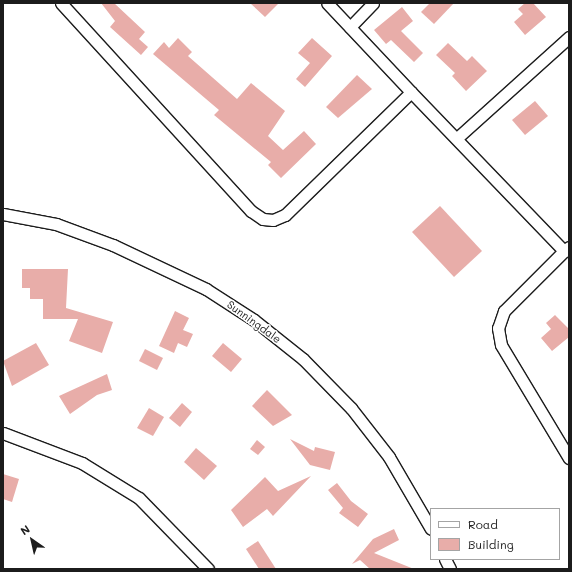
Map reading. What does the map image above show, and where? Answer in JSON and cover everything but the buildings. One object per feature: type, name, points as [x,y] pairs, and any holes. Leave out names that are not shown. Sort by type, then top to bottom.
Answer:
[{"type":"street","points":[[61,3],[251,211],[262,219],[273,220],[285,215],[410,92]]},
{"type":"street","points":[[327,3],[410,92],[567,249],[504,311],[498,328],[501,345],[569,458]]},
{"type":"street","points":[[350,26],[373,3]]},
{"type":"street","points":[[457,138],[569,37]]},
{"type":"street","name":"Sunningdale","points":[[3,214],[56,224],[112,245],[206,289],[254,320],[303,359],[351,408],[389,457],[430,527]]},
{"type":"street","points":[[3,433],[82,463],[139,498],[208,569]]},
{"type":"street","points":[[446,560],[450,569]]}]
